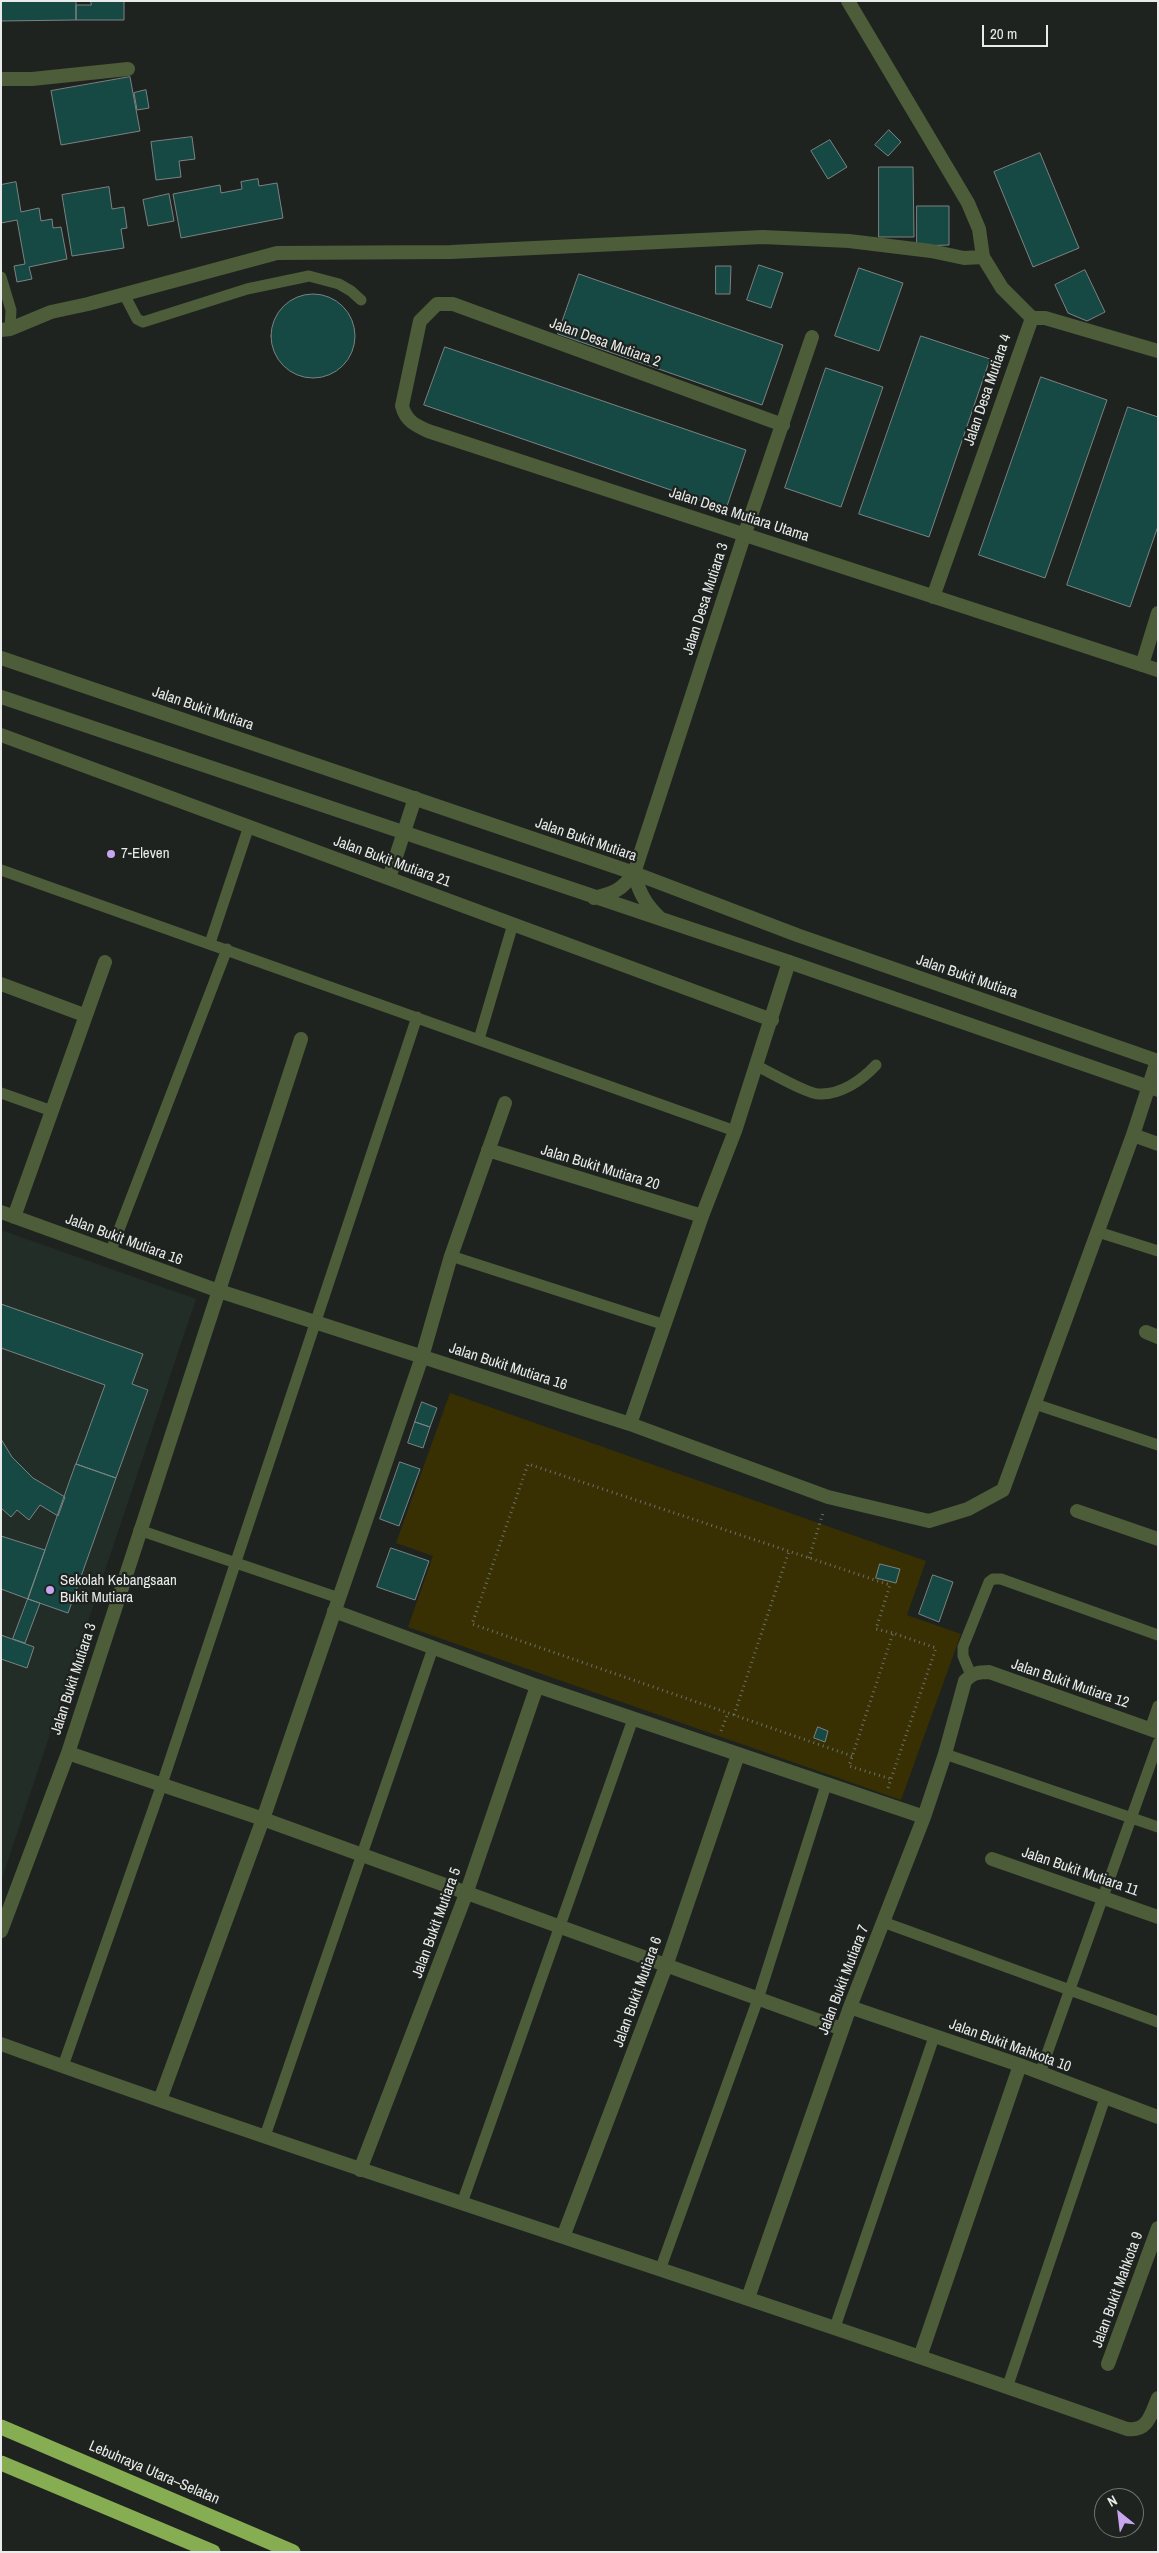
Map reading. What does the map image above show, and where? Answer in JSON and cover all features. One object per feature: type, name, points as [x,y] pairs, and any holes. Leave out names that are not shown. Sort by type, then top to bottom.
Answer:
[{"type":"highway","name":"Lebuhraya Utara–Selatan","points":[[1,2427],[293,2552]]},
{"type":"highway","points":[[1,2463],[213,2552]]},
{"type":"street","points":[[848,1],[968,204],[979,229],[983,258],[1002,288],[1032,318],[1045,318],[1158,351]]},
{"type":"street","points":[[1,79],[32,80],[128,69]]},
{"type":"street","points":[[5,330],[51,312],[276,253],[451,252],[763,237],[849,241],[931,251],[964,258],[983,258]]},
{"type":"street","name":"Jalan Desa Mutiara 2","points":[[420,322],[437,304],[452,304],[782,425]]},
{"type":"street","name":"Jalan Desa Mutiara 4","points":[[934,597],[1032,318]]},
{"type":"street","name":"Jalan Desa Mutiara Utama","points":[[420,322],[402,406],[405,417],[414,424],[1158,670]]},
{"type":"street","name":"Jalan Desa Mutiara 3","points":[[634,873],[745,533],[812,337]]},
{"type":"street","points":[[1142,665],[1158,613]]},
{"type":"street","name":"Jalan Bukit Mutiara","points":[[2,660],[634,873],[797,935],[1158,1061]]},
{"type":"street","points":[[1,697],[593,898],[789,962],[1153,1089]]},
{"type":"street","name":"Jalan Bukit Mutiara 21","points":[[1,735],[772,1020]]},
{"type":"street","points":[[389,878],[405,834],[415,798]]},
{"type":"street","points":[[593,898],[611,894],[624,886],[634,873]]},
{"type":"street","points":[[634,873],[639,892],[649,908],[664,921]]},
{"type":"street","points":[[8,1215],[52,1111],[84,1015],[105,962]]},
{"type":"street","points":[[630,1424],[702,1216],[735,1130],[755,1065],[772,1020],[789,962]]},
{"type":"street","points":[[1,984],[84,1015]]},
{"type":"street","name":"Jalan Bukit Mutiara 3","points":[[1,1931],[68,1753],[300,1039]]},
{"type":"street","points":[[1035,1404],[1133,1136],[1153,1089],[1158,1061]]},
{"type":"street","points":[[160,2100],[263,1819],[422,1357],[451,1256],[505,1103]]},
{"type":"street","points":[[1133,1136],[1158,1144]]},
{"type":"street","name":"Jalan Bukit Mutiara 20","points":[[488,1150],[702,1216]]},
{"type":"street","name":"Jalan Bukit Mutiara 16","points":[[8,1215],[219,1291],[630,1424],[828,1497],[929,1520],[968,1509],[1003,1490],[1035,1404]]},
{"type":"street","points":[[1078,1511],[1158,1539]]},
{"type":"street","points":[[337,1604],[433,1648],[537,1686],[924,1817]]},
{"type":"street","name":"Jalan Bukit Mutiara 12","points":[[971,1674],[989,1672],[1154,1730]]},
{"type":"street","name":"Jalan Bukit Mutiara 7","points":[[748,2298],[850,2007],[924,1817],[945,1754],[965,1681],[971,1674]]},
{"type":"street","name":"Jalan Bukit Mutiara 5","points":[[360,2170],[466,1894],[537,1686]]},
{"type":"street","points":[[68,1753],[263,1819],[842,2029]]},
{"type":"street","name":"Jalan Bukit Mutiara 6","points":[[563,2237],[666,1966],[738,1755]]},
{"type":"street","name":"Jalan Bukit Mutiara 11","points":[[992,1859],[1158,1917]]},
{"type":"street","name":"Jalan Bukit Mahkota 10","points":[[850,2007],[1040,2073],[1158,2117]]},
{"type":"street","points":[[1,2044],[360,2170],[835,2327],[1007,2388],[1134,2430],[1145,2426],[1158,2398]]},
{"type":"street","points":[[920,2357],[1020,2066]]},
{"type":"street","name":"Jalan Bukit Mahkota 9","points":[[1108,2364],[1158,2228]]},
{"type":"lane","points":[[124,294],[137,319],[143,322],[247,289],[309,276],[339,284],[351,290],[361,300]]},
{"type":"lane","points":[[1,277],[11,310],[5,330]]},
{"type":"lane","points":[[210,943],[250,826]]},
{"type":"lane","points":[[1,870],[735,1130]]},
{"type":"lane","points":[[479,1039],[513,924]]},
{"type":"lane","points":[[110,1253],[227,949]]},
{"type":"lane","points":[[63,2066],[162,1784],[317,1323],[417,1017]]},
{"type":"lane","points":[[755,1065],[818,1094],[838,1092],[864,1078],[876,1065]]},
{"type":"lane","points":[[1,1093],[52,1111]]},
{"type":"lane","points":[[1098,1232],[1158,1251]]},
{"type":"lane","points":[[451,1256],[664,1325]]},
{"type":"lane","points":[[1035,1404],[1158,1445]]},
{"type":"lane","points":[[139,1530],[235,1563],[337,1604]]},
{"type":"lane","points":[[971,1674],[963,1656],[963,1647],[989,1582],[993,1579],[1001,1580],[1158,1635]]},
{"type":"lane","points":[[265,2136],[433,1648]]},
{"type":"lane","points":[[1154,1730],[1158,1706]]},
{"type":"lane","points":[[462,2204],[633,1719]]},
{"type":"lane","points":[[1040,2073],[1158,1744]]},
{"type":"lane","points":[[945,1754],[1158,1827]]},
{"type":"lane","points":[[660,2270],[758,1999],[826,1784]]},
{"type":"lane","points":[[883,1922],[1158,2022]]},
{"type":"lane","points":[[835,2327],[934,2037]]},
{"type":"lane","points":[[1007,2388],[1105,2098]]},
{"type":"path","points":[[852,1756],[472,1624],[528,1464],[890,1585],[876,1629],[893,1634],[936,1648],[891,1780],[849,1766],[893,1634]]},
{"type":"path","points":[[809,1558],[828,1497]]},
{"type":"path","points":[[734,1715],[789,1551]]},
{"type":"shaded area","name":"Sekolah Kebangsaan Bukit Mutiara","points":[[1,1230],[196,1299],[1,1881]]},
{"type":"shaded area","points":[[450,1393],[926,1561],[907,1615],[961,1634],[901,1800],[408,1627],[433,1556],[396,1543]]},
{"type":"building","points":[[1,1],[76,1],[76,20],[1,21]]},
{"type":"building","points":[[91,1],[124,1],[124,20],[76,20],[76,5],[91,5]]},
{"type":"building","points":[[130,77],[140,131],[61,145],[51,91]]},
{"type":"building","points":[[146,90],[149,108],[137,110],[134,93]]},
{"type":"building","points":[[889,130],[901,142],[888,156],[875,145]]},
{"type":"building","points":[[192,137],[195,159],[179,161],[181,177],[156,180],[151,142]]},
{"type":"building","points":[[830,140],[847,167],[828,179],[811,151]]},
{"type":"building","points":[[1040,153],[1079,248],[1033,267],[994,172]]},
{"type":"building","points":[[879,167],[913,167],[914,237],[879,237]]},
{"type":"building","points":[[258,179],[259,186],[277,183],[283,218],[181,238],[173,194],[220,185],[221,193],[242,189],[241,182]]},
{"type":"building","points":[[16,182],[21,212],[39,208],[41,221],[52,219],[53,228],[61,227],[67,259],[29,267],[32,279],[17,282],[14,266],[25,264],[17,220],[1,223],[1,185]]},
{"type":"building","points":[[109,187],[112,209],[124,207],[127,228],[121,229],[124,248],[72,256],[62,195]]},
{"type":"building","points":[[169,194],[174,221],[148,226],[143,200]]},
{"type":"building","points":[[917,206],[949,206],[949,245],[917,246]]},
{"type":"building","points":[[759,265],[783,273],[771,308],[747,300]]},
{"type":"building","points":[[716,266],[731,266],[730,294],[716,294]]},
{"type":"building","points":[[859,268],[903,283],[879,351],[835,336]]},
{"type":"building","points":[[1085,270],[1105,312],[1087,321],[1068,313],[1055,285]]},
{"type":"building","points":[[579,274],[783,345],[762,405],[558,334]]},
{"type":"building","points":[[305,294],[321,294],[337,301],[348,312],[355,328],[352,352],[343,366],[337,371],[321,378],[305,378],[289,371],[278,360],[271,344],[271,328],[278,312],[289,301]]},
{"type":"building","points":[[921,336],[990,359],[929,537],[859,514]]},
{"type":"building","points":[[445,347],[746,450],[726,509],[424,405]]},
{"type":"building","points":[[826,368],[883,387],[841,507],[785,488]]},
{"type":"building","points":[[1041,377],[1107,400],[1045,578],[979,555]]},
{"type":"building","points":[[1128,407],[1158,417],[1158,526],[1130,607],[1067,585]]},
{"type":"building","points":[[1,1304],[143,1354],[132,1384],[148,1390],[116,1478],[76,1464],[105,1385],[1,1348]]},
{"type":"building","points":[[422,1402],[437,1408],[430,1427],[415,1422]]},
{"type":"building","points":[[415,1422],[430,1427],[423,1448],[408,1443]]},
{"type":"building","points":[[1,1439],[12,1457],[33,1478],[65,1497],[58,1516],[40,1505],[29,1520],[17,1510],[11,1517],[1,1508]]},
{"type":"building","points":[[400,1462],[420,1469],[399,1526],[380,1519]]},
{"type":"building","points":[[76,1464],[116,1478],[68,1613],[28,1599]]},
{"type":"building","points":[[1,1536],[45,1550],[28,1599],[1,1589]]},
{"type":"building","points":[[391,1548],[429,1561],[415,1600],[377,1587]]},
{"type":"building","points":[[880,1564],[900,1569],[896,1583],[876,1578]]},
{"type":"building","points":[[933,1575],[953,1582],[939,1622],[919,1614]]},
{"type":"building","points":[[28,1599],[40,1603],[25,1643],[13,1639]]},
{"type":"building","points":[[1,1635],[34,1647],[27,1668],[1,1659]]},
{"type":"building","points":[[818,1727],[828,1731],[825,1742],[814,1738]]},
{"type":"place","name":"7-Eleven","points":[[111,854]]},
{"type":"place","name":"Sekolah Kebangsaan Bukit Mutiara","points":[[50,1590]]}]
